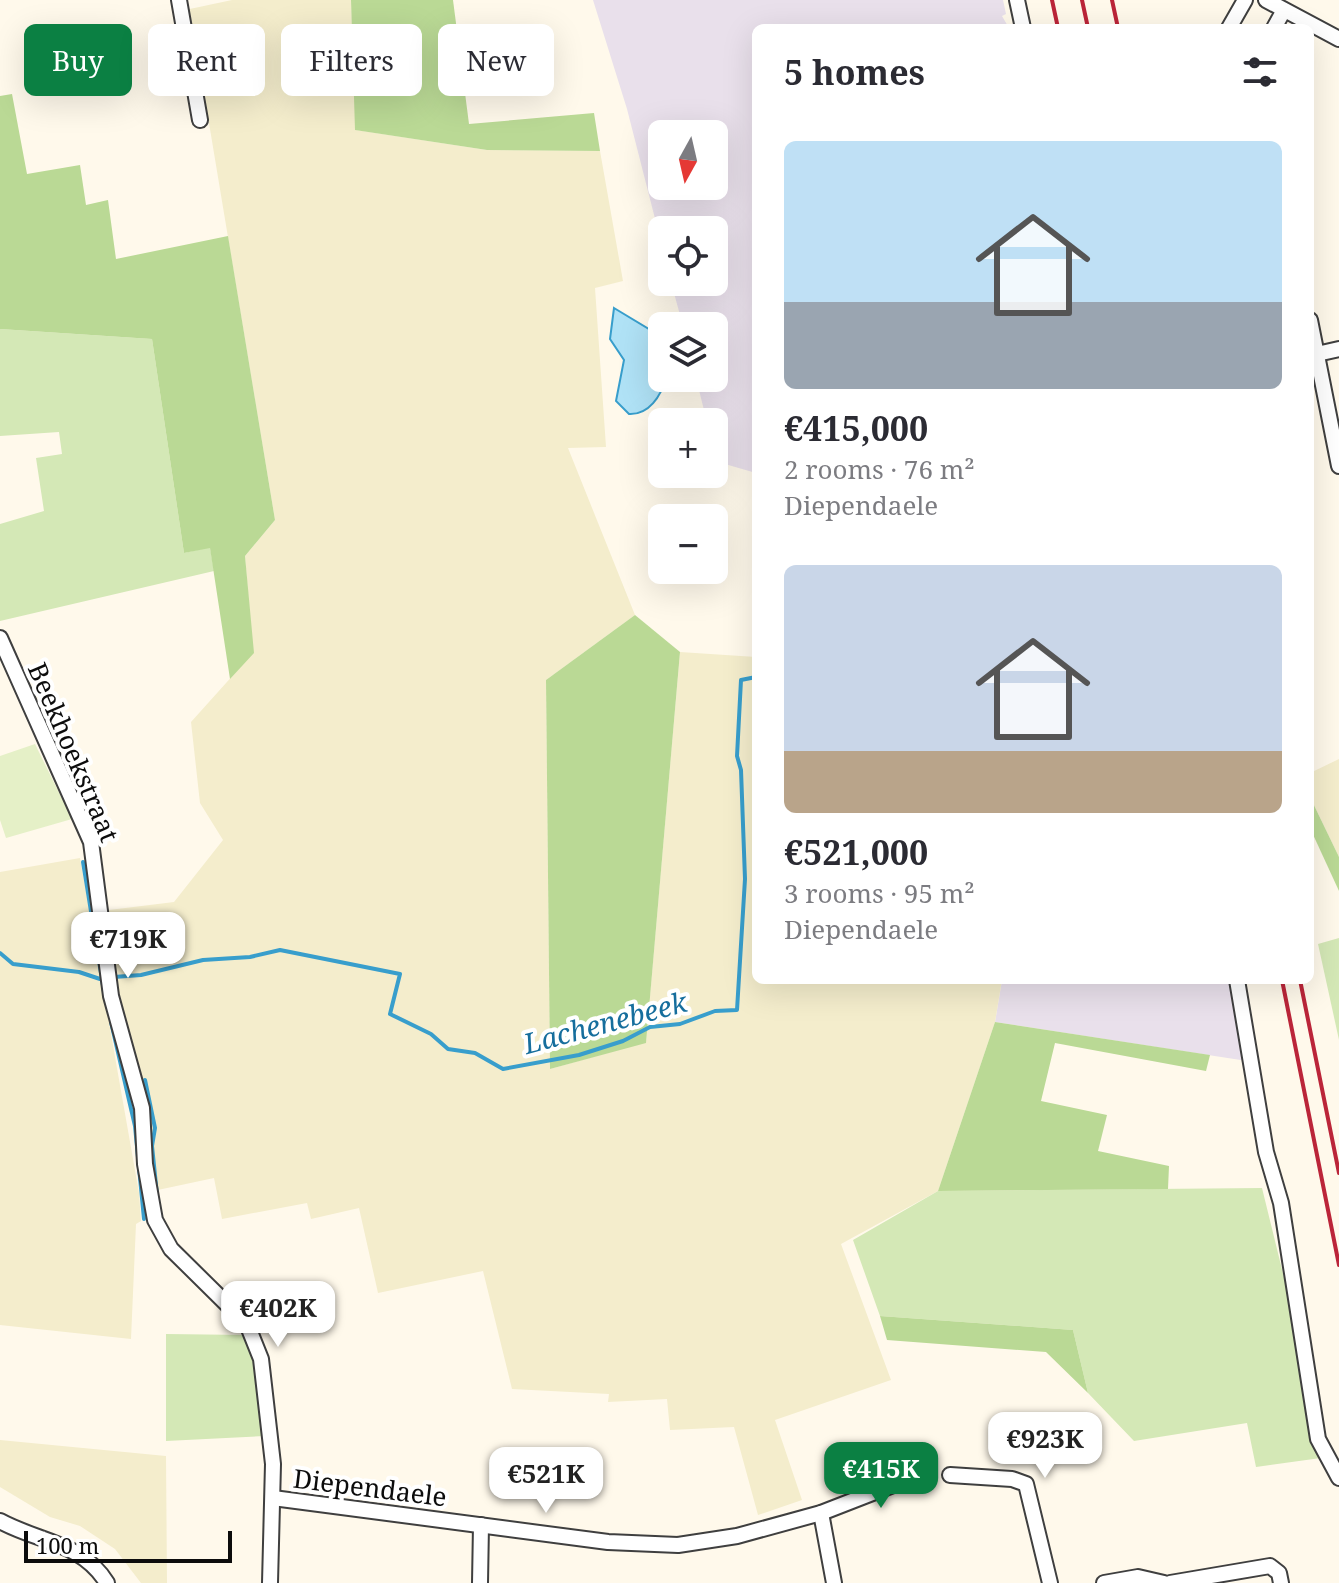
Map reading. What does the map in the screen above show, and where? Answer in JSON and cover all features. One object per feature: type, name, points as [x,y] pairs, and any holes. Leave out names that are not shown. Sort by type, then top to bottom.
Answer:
[{"type":"street","points":[[179,0],[200,120]]},
{"type":"street","points":[[1017,0],[1022,24]]},
{"type":"street","points":[[1231,24],[1245,0]]},
{"type":"street","points":[[1266,0],[1311,24]]},
{"type":"street","points":[[1276,24],[1284,10]]},
{"type":"street","points":[[1314,26],[1339,39]]},
{"type":"street","points":[[1314,339],[1339,466]]},
{"type":"street","points":[[1317,354],[1339,349]]},
{"type":"street","name":"Beekhoekstraat","points":[[0,638],[91,842],[111,996],[142,1108],[145,1164],[155,1220],[171,1249],[247,1324],[261,1359],[273,1464],[273,1498]]},
{"type":"street","points":[[1238,984],[1266,1152],[1281,1203],[1318,1439],[1339,1478]]},
{"type":"street","name":"Diependaele","points":[[273,1498],[608,1542],[678,1545],[737,1536],[821,1513],[929,1471]]},
{"type":"street","points":[[950,1475],[1012,1479],[1026,1484],[1050,1583]]},
{"type":"street","points":[[270,1583],[273,1498]]},
{"type":"street","points":[[821,1513],[834,1583]]},
{"type":"street","points":[[0,1521],[77,1553],[100,1572],[107,1583]]},
{"type":"street","points":[[480,1583],[481,1525]]},
{"type":"street","points":[[1104,1583],[1138,1577],[1167,1583],[1270,1566],[1279,1573],[1281,1583]]},
{"type":"shaded area","points":[[232,0],[351,0],[352,24],[281,24],[281,96],[355,96],[356,130],[487,150],[600,151],[623,281],[595,288],[606,447],[568,448],[635,615],[546,680],[550,1069],[646,1042],[680,652],[752,657],[752,984],[1001,984],[995,1022],[938,1191],[841,1244],[891,1380],[775,1420],[802,1500],[758,1515],[734,1427],[670,1430],[667,1399],[608,1402],[609,1394],[512,1389],[483,1271],[378,1293],[359,1208],[311,1219],[307,1203],[222,1219],[214,1178],[153,1191],[141,1083],[117,985],[109,910],[174,902],[223,840],[200,803],[191,722],[253,653],[245,556],[275,520],[203,96],[265,96],[265,24],[188,24],[185,10]]},
{"type":"shaded area","points":[[593,0],[1003,0],[1006,14],[1002,16],[1007,24],[752,24],[752,472],[728,465],[728,408],[704,408],[700,392],[728,392],[728,312],[679,312],[675,296],[728,296],[728,216],[654,216],[650,200],[728,200],[728,120],[648,120],[648,191],[627,109]]},
{"type":"shaded area","points":[[1339,759],[1339,857],[1314,805],[1314,771]]},
{"type":"shaded area","points":[[80,858],[139,1193],[141,1221],[136,1224],[131,1339],[0,1325],[0,872]]},
{"type":"shaded area","points":[[1001,984],[1234,984],[1247,1061],[995,1022]]},
{"type":"shaded area","points":[[0,1440],[166,1456],[167,1583],[141,1583],[115,1549],[80,1526],[50,1517],[0,1487]]},
{"type":"green space","points":[[351,0],[453,0],[456,24],[438,24],[438,96],[465,96],[469,124],[594,113],[600,151],[487,150],[355,130],[354,96],[422,96],[422,24],[352,24]]},
{"type":"green space","points":[[12,94],[27,174],[80,165],[86,205],[108,200],[116,259],[228,236],[275,520],[245,556],[254,653],[230,679],[210,548],[184,553],[152,339],[0,329],[0,96]]},
{"type":"green space","points":[[0,329],[152,339],[184,553],[210,547],[214,571],[0,621],[0,524],[44,511],[36,458],[62,454],[59,432],[0,436]]},
{"type":"green space","points":[[635,615],[680,652],[646,1043],[550,1069],[546,680]]},
{"type":"green space","points":[[35,744],[72,819],[6,838],[0,820],[0,756]]},
{"type":"green space","points":[[1314,805],[1339,857],[1339,891],[1314,837]]},
{"type":"green space","points":[[1339,938],[1339,1040],[1318,944]]},
{"type":"green space","points":[[995,1022],[1210,1055],[1206,1071],[1055,1043],[1041,1101],[1107,1115],[1098,1151],[1169,1166],[1168,1189],[938,1191]]},
{"type":"green space","points":[[1262,1188],[1328,1457],[1256,1467],[1247,1423],[1134,1441],[1088,1393],[1073,1330],[880,1316],[853,1240],[938,1191]]},
{"type":"green space","points":[[880,1316],[1073,1330],[1088,1393],[1046,1352],[887,1340]]},
{"type":"green space","points":[[166,1334],[246,1335],[257,1374],[264,1436],[166,1441]]},
{"type":"water","points":[[614,308],[648,329],[648,392],[660,392],[643,411],[629,414],[616,401],[624,360],[610,339]]},
{"type":"waterway","name":"Lachenebeek","points":[[114,977],[141,975],[203,960],[250,957],[280,950],[400,974],[390,1014],[431,1034],[448,1049],[475,1053],[503,1069],[579,1055],[623,1041],[650,1027],[680,1024],[715,1011],[737,1010],[745,879],[741,770],[737,756],[741,680],[752,678]]},
{"type":"waterway","points":[[83,862],[105,998]]},
{"type":"waterway","points":[[0,953],[13,964],[79,972],[100,979]]},
{"type":"waterway","points":[[111,1022],[135,1126],[144,1219]]},
{"type":"waterway","points":[[145,1080],[155,1128],[152,1146],[157,1195]]},
{"type":"railway","points":[[1052,0],[1057,24]]},
{"type":"railway","points":[[1082,0],[1087,24]]},
{"type":"railway","points":[[1112,0],[1117,24]]},
{"type":"railway","points":[[1283,984],[1339,1265]]},
{"type":"railway","points":[[1301,984],[1339,1173]]}]
